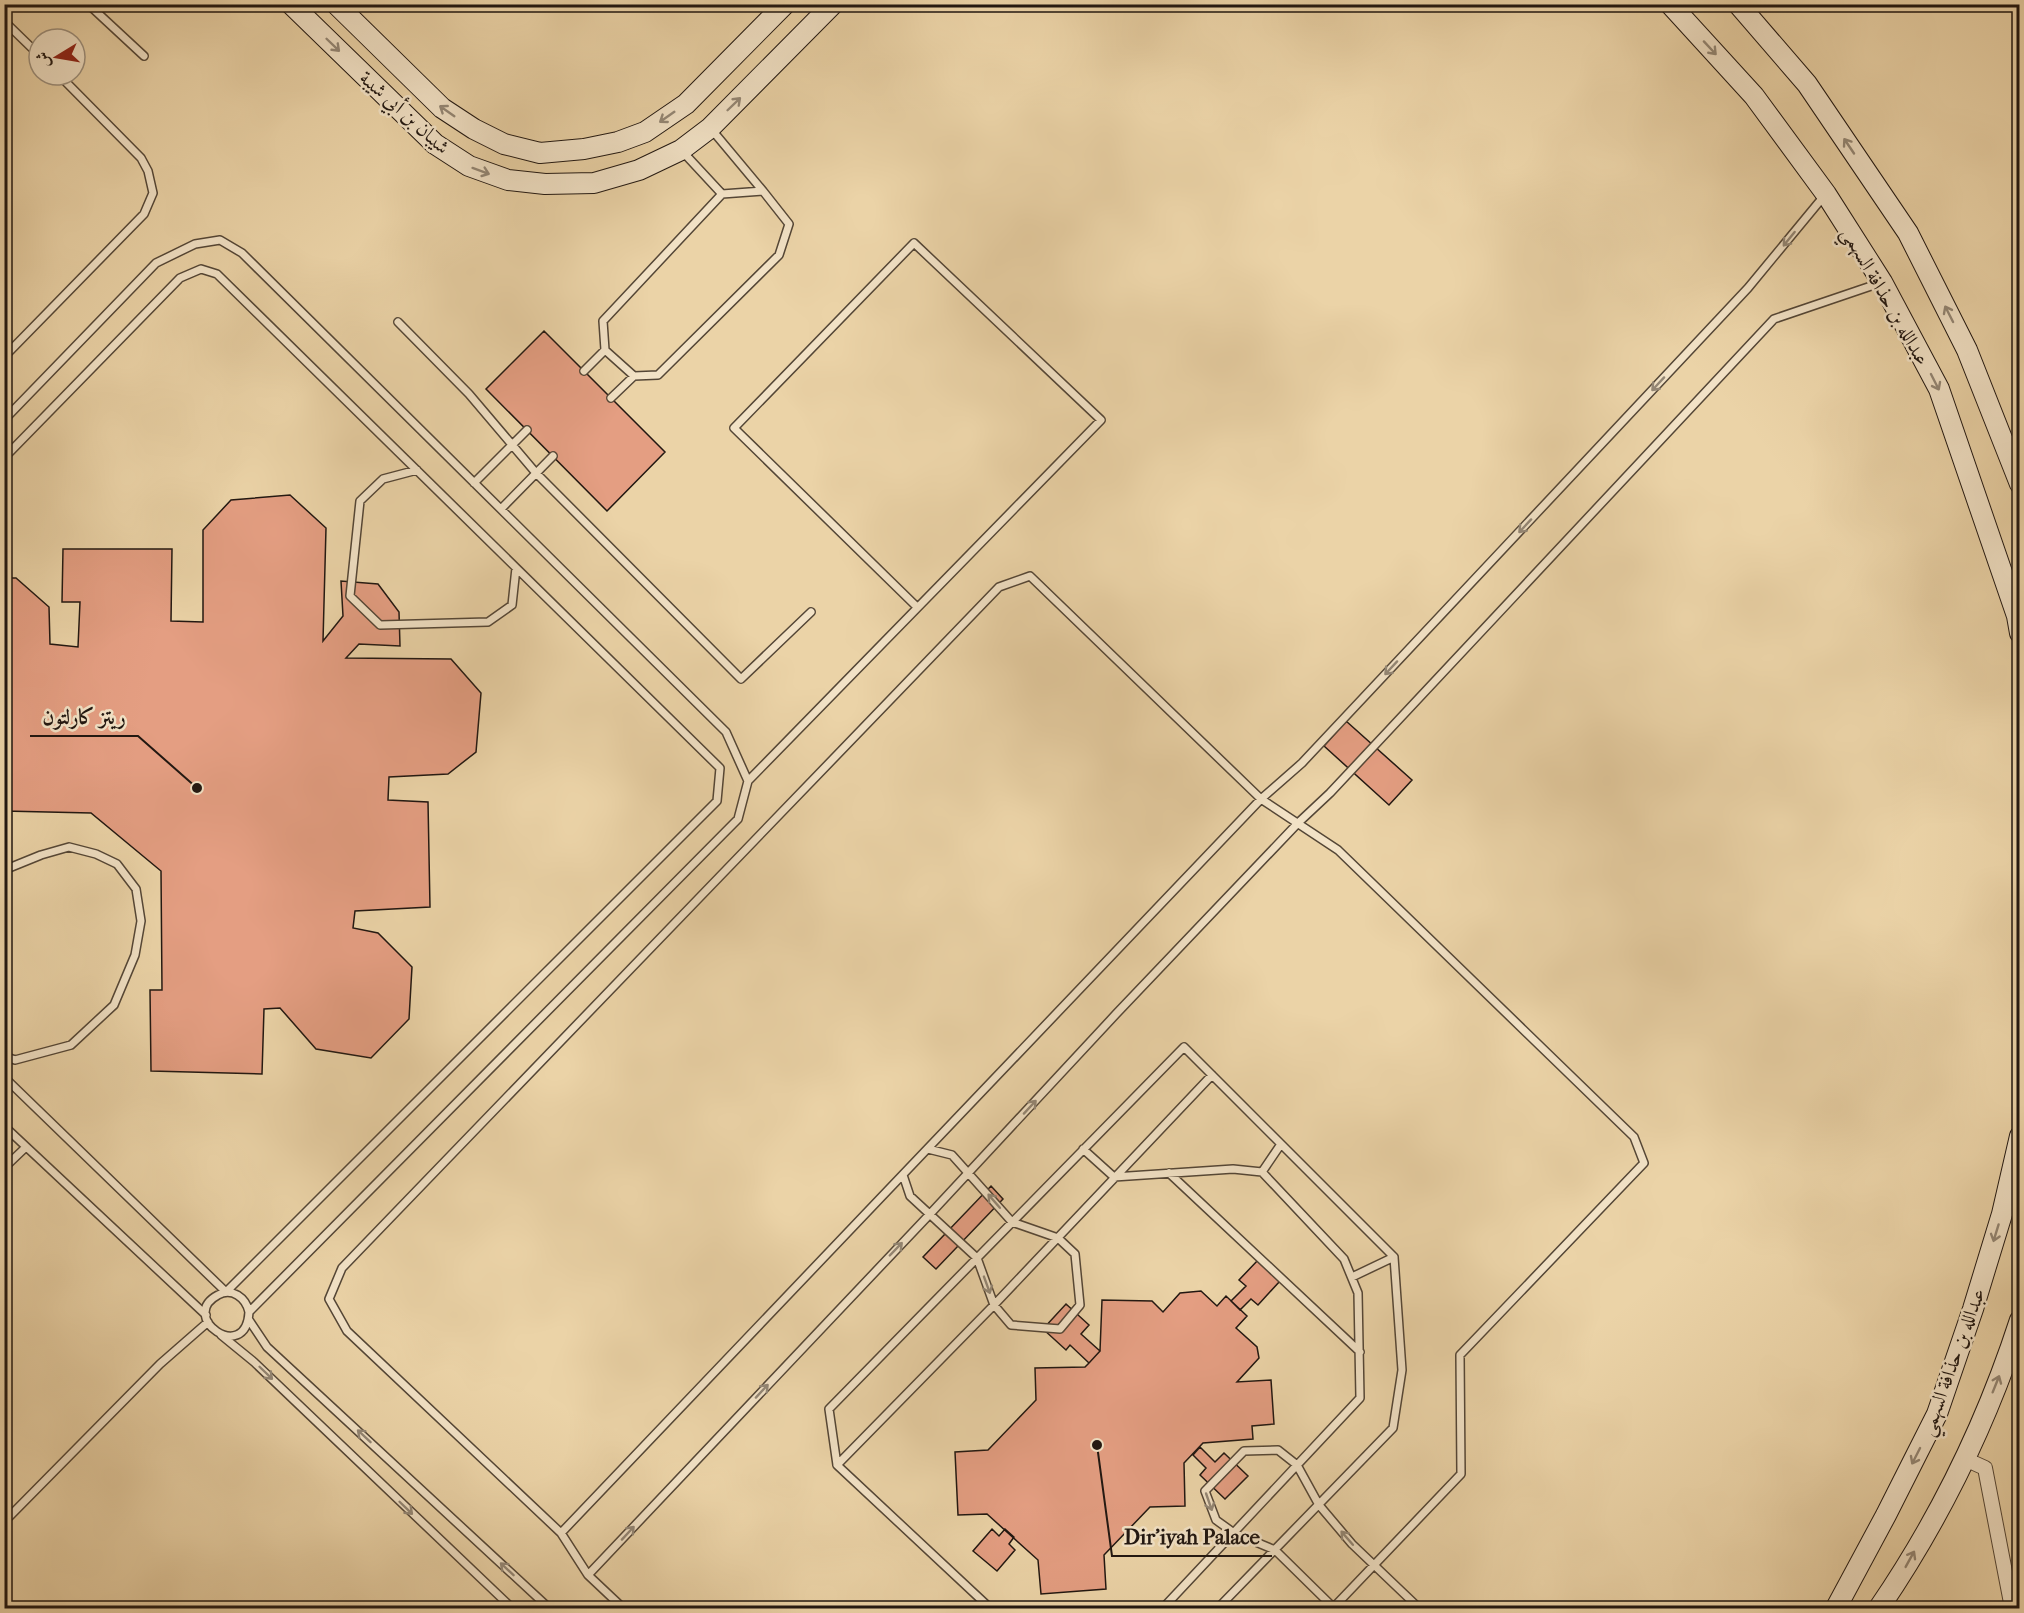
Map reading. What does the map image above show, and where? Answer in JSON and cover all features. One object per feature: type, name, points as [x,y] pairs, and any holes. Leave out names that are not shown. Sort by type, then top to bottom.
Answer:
[{"type":"street","name":"شيبان بن أبي شيبة","points":[[291,4],[435,144],[469,166],[508,180],[545,184],[594,183],[639,170],[681,150],[710,128],[833,4]]},
{"type":"street","name":"شيبان بن أبي شيبة","points":[[336,4],[442,108],[474,129],[504,144],[540,153],[584,149],[618,142],[645,132],[686,104],[785,4]]},
{"type":"street","name":"عبدالله بن حذافة السهمي","points":[[1670,4],[1754,96],[1826,194],[1882,282],[1939,389],[2016,616],[2019,633]]},
{"type":"street","points":[[1738,4],[1807,84],[1908,234],[1967,350],[2019,484]]},
{"type":"street","name":"عبدالله بن حذافة السهمي","points":[[1836,1608],[1937,1414],[2002,1214],[2019,1136]]},
{"type":"street","points":[[1879,1608],[1900,1577],[1965,1459],[2010,1349],[2019,1320]]},
{"type":"street","points":[[1965,1459],[1984,1468],[2012,1608]]},
{"type":"lane","points":[[88,4],[144,56]]},
{"type":"lane","points":[[4,21],[27,43]]},
{"type":"lane","points":[[4,357],[144,214],[153,193],[148,171],[141,158],[71,87]]},
{"type":"lane","points":[[611,398],[634,376],[658,375],[779,255],[789,225],[763,190],[710,128]]},
{"type":"lane","points":[[681,150],[722,194]]},
{"type":"lane","points":[[634,376],[605,350],[603,321],[722,194],[763,190]]},
{"type":"lane","points":[[561,1533],[1261,799],[1302,763],[1748,288],[1826,194]]},
{"type":"lane","points":[[4,420],[156,263],[195,244],[220,240],[242,253],[726,732],[748,781]]},
{"type":"lane","points":[[249,1312],[738,819],[748,781],[1101,420],[914,243],[734,428],[918,607]]},
{"type":"lane","points":[[4,458],[180,278],[201,269],[217,274],[720,768],[717,801],[226,1292],[211,1300],[207,1307],[207,1319],[4,1522]]},
{"type":"lane","points":[[588,1575],[1298,823],[1330,793],[1774,319],[1882,282]]},
{"type":"lane","points":[[398,322],[468,393],[536,473],[741,679],[811,612]]},
{"type":"lane","points":[[585,371],[605,350]]},
{"type":"lane","points":[[474,483],[527,430]]},
{"type":"lane","points":[[501,509],[553,456]]},
{"type":"lane","points":[[417,470],[383,478],[360,501],[350,596],[380,625],[488,622],[512,605],[516,568]]},
{"type":"lane","points":[[623,1608],[588,1575],[561,1533],[347,1331],[329,1299],[342,1268],[999,587],[1030,576],[1261,799],[1338,850],[1634,1137],[1644,1163],[1460,1354],[1461,1474],[1375,1566],[1334,1608],[1275,1550],[1234,1533],[1216,1520],[1205,1491],[1244,1451],[1278,1449],[1297,1465],[1319,1505],[1352,1544],[1375,1566],[1419,1608]]},
{"type":"lane","points":[[4,870],[69,847],[96,854],[117,864],[136,889],[141,921],[135,955],[114,1005],[71,1044],[15,1060],[4,1056]]},
{"type":"lane","points":[[990,1608],[837,1465],[829,1409],[1184,1047],[1394,1257],[1402,1370],[1393,1428],[1218,1608]]},
{"type":"lane","points":[[837,1465],[994,1305],[1212,1075]]},
{"type":"lane","points":[[4,1077],[226,1292],[242,1297],[247,1304],[249,1320],[237,1334],[221,1335]]},
{"type":"lane","points":[[4,1126],[207,1319],[213,1330],[254,1362],[512,1608]]},
{"type":"lane","points":[[1262,1172],[1281,1144]]},
{"type":"lane","points":[[4,1168],[26,1147]]},
{"type":"lane","points":[[903,1175],[910,1196],[977,1258],[994,1305],[1011,1325],[1060,1329],[1080,1305],[1075,1254],[1058,1238],[1012,1222],[952,1155],[928,1149]]},
{"type":"lane","points":[[1083,1149],[1114,1177],[1233,1169],[1262,1172],[1344,1259],[1358,1293],[1360,1398],[1163,1608]]},
{"type":"lane","points":[[1169,1173],[1360,1352]]},
{"type":"lane","points":[[1352,1277],[1394,1257]]},
{"type":"lane","points":[[249,1320],[267,1347],[549,1608]]},
{"type":"building","points":[[544,331],[665,452],[607,511],[486,389]]},
{"type":"building","points":[[290,495],[326,528],[323,641],[343,616],[341,581],[378,584],[399,612],[400,646],[359,644],[346,658],[451,659],[481,693],[476,752],[448,774],[389,777],[388,800],[428,802],[430,907],[355,911],[353,928],[378,933],[412,967],[409,1019],[371,1058],[316,1049],[280,1008],[264,1009],[262,1074],[151,1071],[150,990],[162,990],[161,871],[91,813],[4,811],[4,578],[16,578],[49,607],[50,644],[78,647],[80,602],[62,602],[63,549],[172,549],[171,621],[203,622],[203,530],[231,500]]},
{"type":"building","points":[[1346,721],[1412,780],[1389,805],[1324,746]]},
{"type":"building","points":[[991,1186],[1003,1199],[936,1269],[923,1257]]},
{"type":"building","points":[[1258,1260],[1280,1281],[1258,1305],[1251,1299],[1240,1310],[1231,1301],[1246,1286],[1239,1280]]},
{"type":"building","points":[[1201,1291],[1217,1306],[1226,1296],[1247,1316],[1236,1328],[1257,1347],[1259,1358],[1237,1382],[1271,1380],[1274,1424],[1252,1426],[1253,1439],[1203,1443],[1184,1463],[1185,1506],[1150,1507],[1104,1555],[1106,1589],[1041,1594],[1038,1560],[987,1514],[958,1515],[955,1452],[988,1450],[1036,1400],[1035,1368],[1085,1367],[1089,1363],[1100,1351],[1102,1300],[1152,1301],[1163,1312],[1180,1293]]},
{"type":"building","points":[[1066,1304],[1089,1325],[1081,1334],[1100,1351],[1089,1363],[1070,1345],[1066,1350],[1043,1329]]},
{"type":"building","points":[[1200,1447],[1215,1462],[1224,1453],[1248,1476],[1225,1499],[1200,1475],[1206,1468],[1193,1455]]},
{"type":"building","points":[[992,1529],[999,1536],[1005,1529],[1014,1537],[1009,1544],[1015,1550],[997,1571],[973,1551]]},
{"type":"place","name":"ريتز كارلتون","points":[[197,788]]},
{"type":"place","name":"Dir'iyah Palace","points":[[1097,1445]]}]
